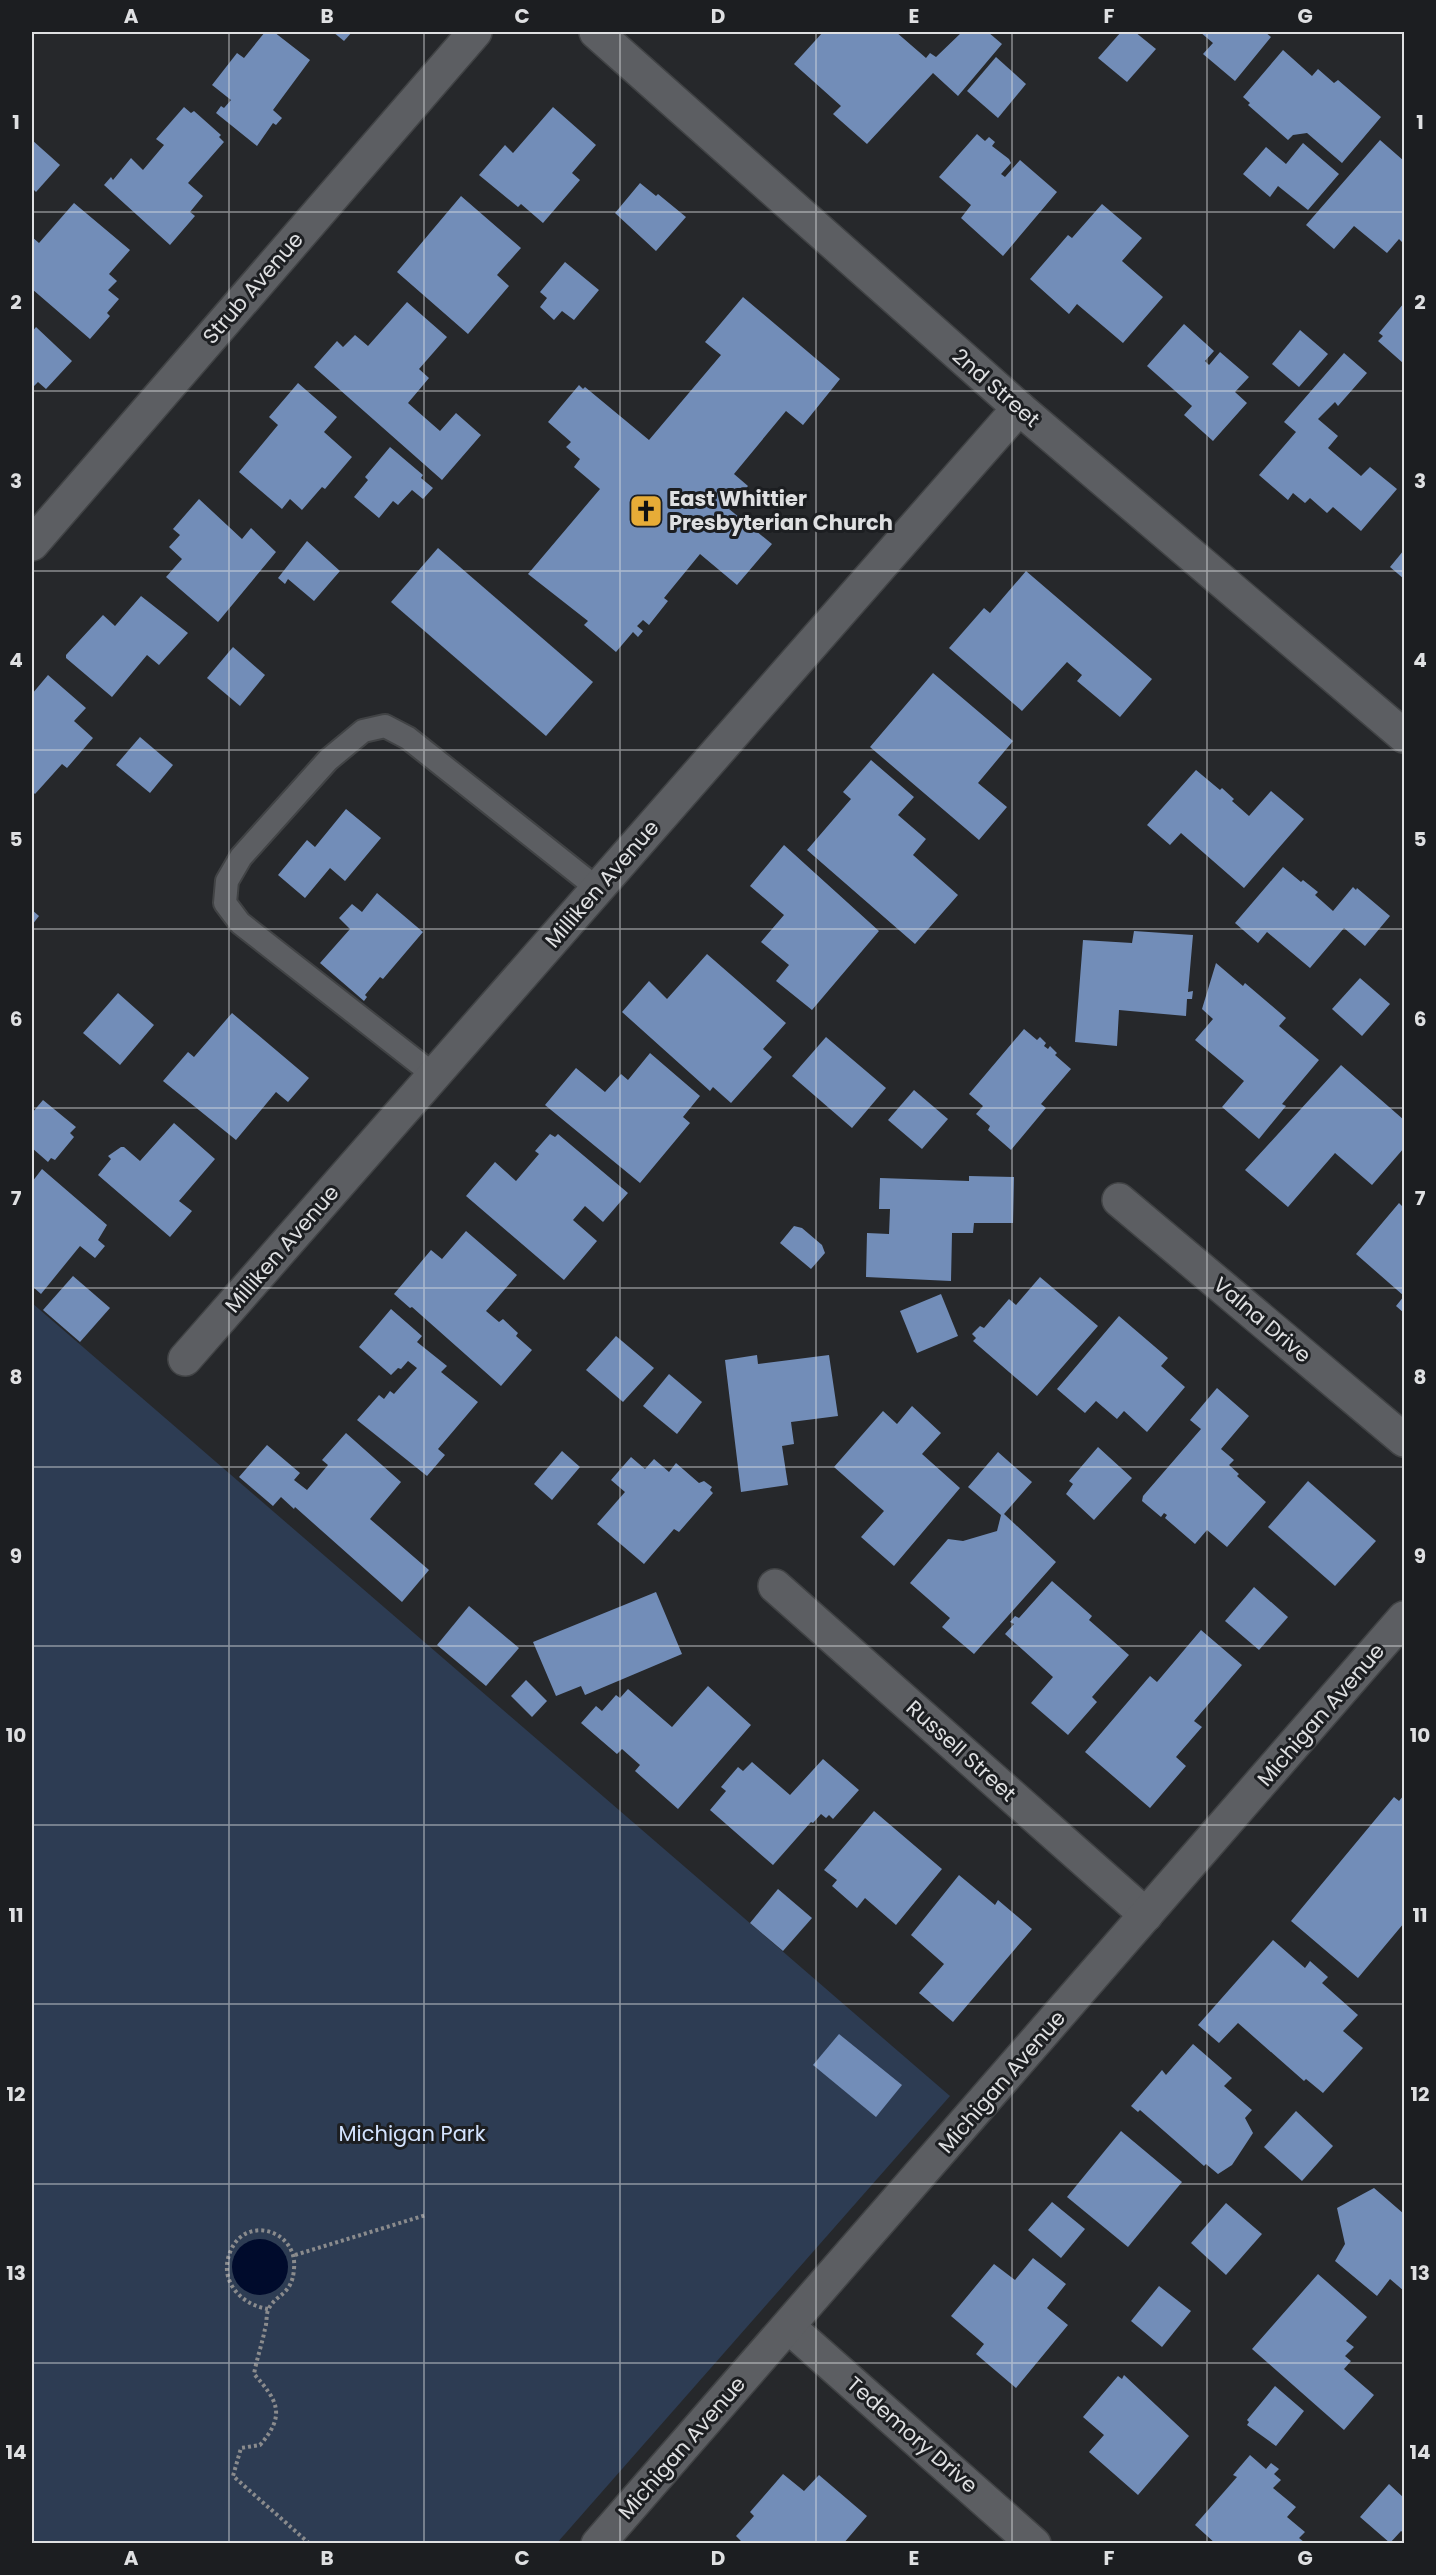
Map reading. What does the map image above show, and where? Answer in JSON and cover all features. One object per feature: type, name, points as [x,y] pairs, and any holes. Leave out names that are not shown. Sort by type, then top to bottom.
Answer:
[{"type":"street","name":"Strub Avenue","points":[[32,544],[475,32]]},
{"type":"street","name":"2nd Street","points":[[596,32],[1019,408],[1404,736]]},
{"type":"street","name":"Milliken Avenue","points":[[185,1359],[1019,408]]},
{"type":"street","name":"Valna Drive","points":[[1119,1200],[1404,1440]]},
{"type":"street","name":"Russell Street","points":[[775,1586],[1146,1915]]},
{"type":"street","name":"Michigan Avenue","points":[[598,2544],[1146,1915],[1400,1632]]},
{"type":"street","name":"Tedemory Drive","points":[[789,2327],[1035,2544]]},
{"type":"lane","points":[[434,1075],[240,923],[225,903],[227,881],[241,857],[328,760],[363,731],[385,726],[408,738],[598,889]]},
{"type":"path","points":[[295,2255],[426,2215]]},
{"type":"path","points":[[268,2309],[253,2307],[240,2299],[231,2286],[227,2267],[230,2251],[239,2237],[253,2231],[268,2230],[287,2241],[295,2255],[291,2286],[268,2309],[254,2373],[271,2393],[278,2410],[276,2420],[273,2430],[260,2445],[241,2448],[232,2476],[310,2544]]},
{"type":"green space","name":"Michigan Park","points":[[32,1303],[950,2096],[557,2543],[32,2543]]},
{"type":"shaded area","points":[[260,2239],[271,2241],[280,2247],[286,2256],[288,2267],[286,2278],[280,2287],[271,2293],[260,2295],[249,2293],[240,2287],[234,2278],[232,2267],[234,2256],[240,2247],[249,2241]]},
{"type":"building","points":[[265,32],[274,32],[310,60],[273,110],[282,118],[276,125],[273,123],[257,146],[216,113],[221,106],[224,108],[231,100],[212,85],[237,53],[244,58]]},
{"type":"building","points":[[333,32],[352,32],[344,41]]},
{"type":"building","points":[[823,32],[896,32],[926,58],[930,53],[936,57],[962,32],[988,32],[1002,44],[958,96],[933,73],[867,144],[833,114],[841,106],[794,64]]},
{"type":"building","points":[[1121,32],[1135,32],[1156,49],[1127,82],[1098,58]]},
{"type":"building","points":[[1200,32],[1265,32],[1271,37],[1235,81],[1203,54],[1213,43]]},
{"type":"building","points":[[1283,50],[1312,76],[1318,69],[1334,83],[1338,80],[1381,117],[1342,163],[1307,133],[1293,135],[1288,140],[1248,105],[1250,103],[1243,97]]},
{"type":"building","points":[[996,57],[1026,84],[998,118],[967,91]]},
{"type":"building","points":[[184,107],[191,113],[194,111],[221,135],[219,137],[224,142],[188,183],[203,196],[190,212],[195,216],[170,245],[104,185],[111,177],[113,180],[131,158],[143,170],[164,145],[156,139]]},
{"type":"building","points":[[553,107],[596,145],[572,173],[580,180],[543,223],[521,204],[518,207],[479,175],[505,145],[513,153]]},
{"type":"building","points":[[977,134],[985,141],[989,137],[995,142],[992,146],[1009,159],[1011,163],[1001,174],[1005,177],[1020,160],[1057,192],[1003,256],[961,218],[971,205],[939,177]]},
{"type":"building","points":[[32,140],[60,165],[36,192],[32,188]]},
{"type":"building","points":[[1380,140],[1404,161],[1404,244],[1399,239],[1387,253],[1354,226],[1334,249],[1306,225]]},
{"type":"building","points":[[1303,143],[1339,174],[1308,210],[1278,186],[1270,197],[1243,174],[1266,147],[1286,164]]},
{"type":"building","points":[[640,183],[656,196],[658,194],[686,217],[656,251],[615,213]]},
{"type":"building","points":[[461,196],[521,248],[497,275],[509,286],[468,334],[397,272]]},
{"type":"building","points":[[74,203],[130,250],[109,274],[117,281],[108,290],[119,299],[107,313],[110,316],[90,339],[32,289],[32,237],[39,243]]},
{"type":"building","points":[[1102,204],[1142,238],[1122,261],[1163,297],[1123,343],[1077,304],[1069,314],[1030,279],[1068,235],[1072,238]]},
{"type":"building","points":[[565,262],[599,290],[574,320],[562,311],[554,320],[540,307],[547,298],[540,292]]},
{"type":"building","points":[[743,297],[840,379],[803,425],[786,411],[734,474],[748,486],[729,509],[772,544],[737,585],[700,554],[664,598],[668,601],[649,625],[643,620],[637,626],[643,631],[638,637],[633,632],[616,652],[584,625],[588,621],[528,574],[600,489],[574,467],[580,459],[566,447],[571,442],[548,422],[579,385],[583,389],[585,387],[649,440],[721,355],[705,342]]},
{"type":"building","points":[[407,302],[447,337],[419,369],[429,378],[408,403],[440,431],[456,413],[481,435],[442,480],[314,367],[337,341],[343,347],[355,335],[368,346]]},
{"type":"building","points":[[1404,303],[1403,363],[1378,341],[1383,336],[1379,333]]},
{"type":"building","points":[[1184,324],[1214,351],[1205,361],[1209,365],[1220,352],[1249,377],[1235,392],[1247,403],[1213,441],[1184,415],[1192,406],[1147,366]]},
{"type":"building","points":[[36,327],[72,361],[46,389],[38,382],[32,388],[32,332]]},
{"type":"building","points":[[1300,330],[1328,354],[1299,387],[1272,364]]},
{"type":"building","points":[[1344,353],[1367,373],[1338,406],[1335,402],[1318,419],[1338,436],[1328,448],[1361,476],[1370,467],[1397,489],[1361,531],[1333,507],[1327,513],[1310,498],[1305,503],[1293,493],[1288,500],[1259,475],[1296,432],[1284,422]]},
{"type":"building","points":[[298,383],[337,417],[324,432],[352,457],[325,489],[322,487],[302,510],[290,499],[282,509],[239,472],[278,425],[269,417]]},
{"type":"building","points":[[390,447],[423,475],[421,478],[433,488],[423,499],[412,490],[398,505],[393,501],[379,518],[354,497],[368,480],[365,477]]},
{"type":"building","points":[[199,499],[242,539],[251,528],[276,552],[218,622],[166,577],[182,559],[169,547],[180,535],[173,529]]},
{"type":"building","points":[[307,541],[340,571],[314,601],[288,579],[285,584],[278,578]]},
{"type":"building","points":[[438,548],[593,682],[546,736],[391,602]]},
{"type":"building","points":[[1404,550],[1404,579],[1390,567]]},
{"type":"building","points":[[1026,571],[1152,679],[1120,717],[1077,681],[1082,675],[1067,662],[1022,711],[949,648],[984,608],[990,613]]},
{"type":"building","points":[[141,596],[188,633],[159,665],[147,655],[112,697],[66,658],[66,655],[103,615],[115,626]]},
{"type":"building","points":[[233,647],[265,675],[240,706],[207,678]]},
{"type":"building","points":[[933,673],[1013,741],[978,783],[1007,807],[979,840],[870,747]]},
{"type":"building","points":[[48,675],[86,708],[74,721],[93,738],[67,768],[62,764],[35,794],[32,791],[32,694]]},
{"type":"building","points":[[140,737],[173,765],[150,793],[116,765]]},
{"type":"building","points":[[871,760],[914,797],[898,815],[926,839],[913,855],[958,895],[915,944],[807,850],[851,799],[843,792]]},
{"type":"building","points":[[1196,770],[1220,790],[1222,788],[1234,799],[1232,801],[1249,816],[1271,791],[1304,819],[1244,888],[1181,833],[1170,845],[1147,825]]},
{"type":"building","points":[[346,809],[381,838],[345,881],[330,868],[305,898],[278,875],[307,840],[315,847]]},
{"type":"building","points":[[784,845],[879,931],[812,1010],[776,981],[789,965],[761,942],[784,915],[750,886]]},
{"type":"building","points":[[1283,867],[1318,892],[1315,895],[1333,911],[1353,887],[1390,916],[1365,946],[1344,928],[1310,968],[1267,932],[1258,943],[1235,923]]},
{"type":"building","points":[[377,893],[423,932],[383,979],[380,977],[365,995],[367,997],[364,1001],[320,963],[350,929],[339,918],[352,904],[362,912]]},
{"type":"building","points":[[32,910],[39,916],[32,925]]},
{"type":"building","points":[[1134,931],[1193,935],[1188,992],[1193,991],[1192,999],[1187,999],[1186,1016],[1119,1010],[1117,1046],[1075,1042],[1083,940],[1132,943]]},
{"type":"building","points":[[707,954],[786,1023],[763,1049],[772,1057],[731,1103],[713,1087],[710,1091],[622,1012],[649,981],[667,999]]},
{"type":"building","points":[[1216,963],[1243,986],[1245,983],[1286,1018],[1279,1026],[1319,1060],[1282,1104],[1286,1106],[1259,1139],[1222,1107],[1244,1081],[1195,1040],[1213,1019],[1202,1009]]},
{"type":"building","points":[[1360,978],[1390,1004],[1362,1036],[1332,1009]]},
{"type":"building","points":[[118,993],[154,1025],[120,1065],[83,1033]]},
{"type":"building","points":[[232,1013],[309,1078],[288,1102],[276,1092],[236,1140],[163,1081],[188,1052],[194,1057]]},
{"type":"building","points":[[1024,1029],[1037,1040],[1040,1037],[1046,1043],[1044,1046],[1048,1049],[1050,1046],[1057,1053],[1055,1055],[1071,1069],[1041,1104],[1046,1108],[1011,1150],[988,1130],[990,1126],[976,1114],[983,1106],[969,1094]]},
{"type":"building","points":[[826,1037],[886,1088],[852,1128],[792,1076]]},
{"type":"building","points":[[650,1053],[700,1096],[683,1117],[690,1123],[640,1183],[545,1105],[576,1068],[605,1092],[621,1074],[628,1080]]},
{"type":"building","points":[[1341,1065],[1404,1120],[1404,1148],[1372,1185],[1335,1153],[1288,1207],[1245,1170]]},
{"type":"building","points":[[914,1090],[948,1119],[922,1149],[888,1120]]},
{"type":"building","points":[[43,1100],[76,1127],[70,1133],[74,1137],[55,1160],[51,1158],[48,1162],[32,1148],[32,1113]]},
{"type":"building","points":[[174,1123],[215,1159],[179,1201],[192,1211],[170,1237],[98,1175],[111,1159],[108,1156],[121,1147],[140,1161]]},
{"type":"building","points":[[550,1134],[555,1137],[558,1134],[628,1193],[603,1222],[585,1206],[573,1220],[597,1241],[564,1280],[466,1196],[495,1162],[516,1181],[539,1154],[535,1151]]},
{"type":"building","points":[[42,1169],[107,1225],[98,1240],[105,1246],[95,1258],[80,1246],[41,1294],[32,1286],[32,1182]]},
{"type":"building","points":[[969,1176],[1014,1177],[1013,1223],[974,1223],[973,1233],[952,1233],[951,1281],[866,1277],[867,1233],[889,1234],[890,1209],[879,1209],[880,1178],[969,1181]]},
{"type":"building","points":[[1399,1203],[1404,1208],[1404,1296],[1356,1254]]},
{"type":"building","points":[[794,1226],[802,1228],[822,1245],[825,1253],[811,1269],[780,1243]]},
{"type":"building","points":[[466,1231],[517,1275],[486,1311],[499,1322],[503,1319],[518,1333],[516,1336],[532,1350],[501,1386],[412,1307],[410,1308],[394,1294],[431,1250],[442,1259]]},
{"type":"building","points":[[73,1276],[110,1308],[80,1342],[43,1310]]},
{"type":"building","points":[[1040,1277],[1098,1326],[1037,1396],[973,1341],[976,1338],[972,1334],[980,1326],[984,1328],[1009,1299],[1016,1305]]},
{"type":"building","points":[[941,1294],[958,1336],[917,1353],[900,1311]]},
{"type":"building","points":[[1404,1296],[1404,1313],[1396,1306]]},
{"type":"building","points":[[391,1309],[422,1336],[417,1342],[447,1366],[441,1372],[478,1402],[438,1449],[445,1455],[427,1476],[357,1420],[379,1395],[384,1399],[390,1391],[394,1394],[417,1368],[408,1361],[391,1375],[359,1347]]},
{"type":"building","points":[[1119,1316],[1168,1358],[1161,1366],[1185,1387],[1147,1432],[1124,1411],[1117,1419],[1096,1401],[1085,1413],[1057,1389]]},
{"type":"building","points":[[616,1336],[654,1368],[623,1402],[586,1370]]},
{"type":"building","points":[[757,1355],[758,1364],[829,1355],[838,1416],[791,1422],[794,1444],[782,1446],[788,1485],[741,1492],[725,1360]]},
{"type":"building","points":[[669,1374],[702,1402],[677,1434],[643,1406]]},
{"type":"building","points":[[1217,1388],[1249,1416],[1221,1449],[1234,1460],[1229,1465],[1239,1474],[1237,1476],[1266,1502],[1227,1547],[1207,1530],[1195,1544],[1165,1518],[1167,1515],[1164,1513],[1161,1517],[1142,1501],[1143,1496],[1201,1429],[1190,1420]]},
{"type":"building","points":[[912,1406],[941,1433],[922,1454],[960,1488],[894,1566],[861,1537],[884,1511],[834,1467],[883,1411],[897,1424]]},
{"type":"building","points":[[346,1433],[401,1482],[370,1519],[429,1570],[402,1602],[295,1507],[294,1509],[281,1497],[273,1506],[239,1477],[267,1445],[300,1473],[294,1480],[307,1490],[328,1465],[322,1460]]},
{"type":"building","points":[[1098,1447],[1132,1478],[1094,1520],[1066,1494],[1073,1484],[1069,1481]]},
{"type":"building","points":[[562,1451],[580,1467],[552,1500],[534,1484]]},
{"type":"building","points":[[998,1452],[1032,1482],[1004,1514],[1056,1562],[974,1654],[942,1627],[950,1618],[910,1583],[948,1539],[963,1541],[997,1531],[1001,1515],[968,1487]]},
{"type":"building","points":[[631,1457],[645,1469],[654,1459],[669,1472],[676,1463],[699,1483],[704,1481],[712,1487],[710,1490],[713,1493],[679,1532],[674,1529],[644,1564],[597,1524],[625,1492],[611,1480]]},
{"type":"building","points":[[1308,1481],[1376,1541],[1335,1586],[1268,1527]]},
{"type":"building","points":[[1052,1581],[1092,1616],[1089,1620],[1129,1655],[1092,1697],[1097,1702],[1068,1735],[1031,1703],[1053,1677],[1005,1634],[1014,1624],[1010,1622],[1015,1616],[1019,1618]]},
{"type":"building","points":[[1254,1587],[1288,1617],[1259,1650],[1225,1621]]},
{"type":"building","points":[[656,1592],[682,1654],[585,1695],[581,1686],[556,1696],[533,1642]]},
{"type":"building","points":[[469,1606],[519,1648],[486,1686],[437,1645]]},
{"type":"building","points":[[1201,1630],[1242,1665],[1194,1721],[1202,1727],[1176,1757],[1186,1766],[1150,1808],[1085,1752],[1150,1676],[1157,1682]]},
{"type":"building","points":[[526,1680],[547,1701],[532,1717],[511,1696]]},
{"type":"building","points":[[708,1686],[751,1725],[678,1809],[635,1771],[640,1765],[622,1749],[617,1754],[581,1723],[596,1706],[602,1711],[616,1695],[620,1698],[628,1689],[672,1727]]},
{"type":"building","points":[[823,1759],[859,1790],[833,1819],[829,1815],[826,1818],[821,1814],[813,1823],[811,1822],[773,1865],[710,1810],[726,1791],[721,1787],[738,1767],[743,1771],[752,1762],[790,1795]]},
{"type":"building","points":[[1404,1795],[1404,1923],[1358,1978],[1291,1921],[1394,1797],[1399,1801]]},
{"type":"building","points":[[874,1811],[942,1869],[896,1925],[865,1898],[857,1908],[832,1886],[837,1880],[824,1870]]},
{"type":"building","points":[[959,1875],[995,1905],[998,1900],[1032,1929],[953,2022],[919,1993],[944,1964],[911,1935]]},
{"type":"building","points":[[778,1889],[812,1918],[783,1951],[750,1923]]},
{"type":"building","points":[[1273,1940],[1305,1968],[1310,1961],[1328,1977],[1322,1983],[1358,2015],[1343,2031],[1363,2048],[1323,2093],[1306,2079],[1304,2081],[1238,2023],[1219,2043],[1198,2025]]},
{"type":"building","points":[[839,2034],[902,2085],[876,2117],[813,2065]]},
{"type":"building","points":[[1193,2044],[1232,2078],[1224,2086],[1252,2110],[1245,2118],[1253,2133],[1232,2165],[1218,2174],[1206,2164],[1204,2166],[1140,2110],[1138,2112],[1131,2106],[1162,2070],[1166,2075]]},
{"type":"building","points":[[1296,2111],[1333,2146],[1302,2181],[1264,2147]]},
{"type":"building","points":[[1121,2131],[1182,2182],[1128,2247],[1067,2197]]},
{"type":"building","points":[[1374,2188],[1404,2214],[1404,2291],[1390,2279],[1377,2296],[1335,2261],[1345,2244],[1337,2208]]},
{"type":"building","points":[[1052,2202],[1085,2229],[1061,2258],[1028,2230]]},
{"type":"building","points":[[1226,2203],[1262,2234],[1226,2275],[1191,2243]]},
{"type":"building","points":[[1033,2258],[1066,2284],[1047,2308],[1068,2325],[1016,2388],[976,2354],[984,2344],[951,2316],[994,2264],[1015,2280]]},
{"type":"building","points":[[1318,2274],[1367,2317],[1346,2341],[1354,2347],[1345,2356],[1351,2361],[1344,2369],[1374,2395],[1344,2430],[1252,2349]]},
{"type":"building","points":[[1159,2286],[1191,2311],[1162,2347],[1131,2321]]},
{"type":"building","points":[[1124,2375],[1189,2436],[1138,2495],[1089,2452],[1104,2435],[1083,2417],[1118,2376],[1122,2379]]},
{"type":"building","points":[[1275,2386],[1304,2411],[1276,2446],[1247,2425],[1249,2422],[1247,2420]]},
{"type":"building","points":[[1250,2455],[1266,2469],[1271,2463],[1279,2469],[1274,2474],[1281,2480],[1273,2488],[1296,2507],[1287,2517],[1305,2532],[1299,2538],[1304,2542],[1302,2544],[1216,2544],[1195,2525],[1237,2477],[1233,2475]]},
{"type":"building","points":[[783,2474],[804,2491],[819,2475],[867,2516],[843,2544],[744,2544],[736,2536],[754,2516],[750,2512]]},
{"type":"building","points":[[1389,2484],[1404,2498],[1404,2533],[1401,2531],[1390,2543],[1360,2517]]},
{"type":"place","name":"East Whittier Presbyterian Church","points":[[646,511]]}]
